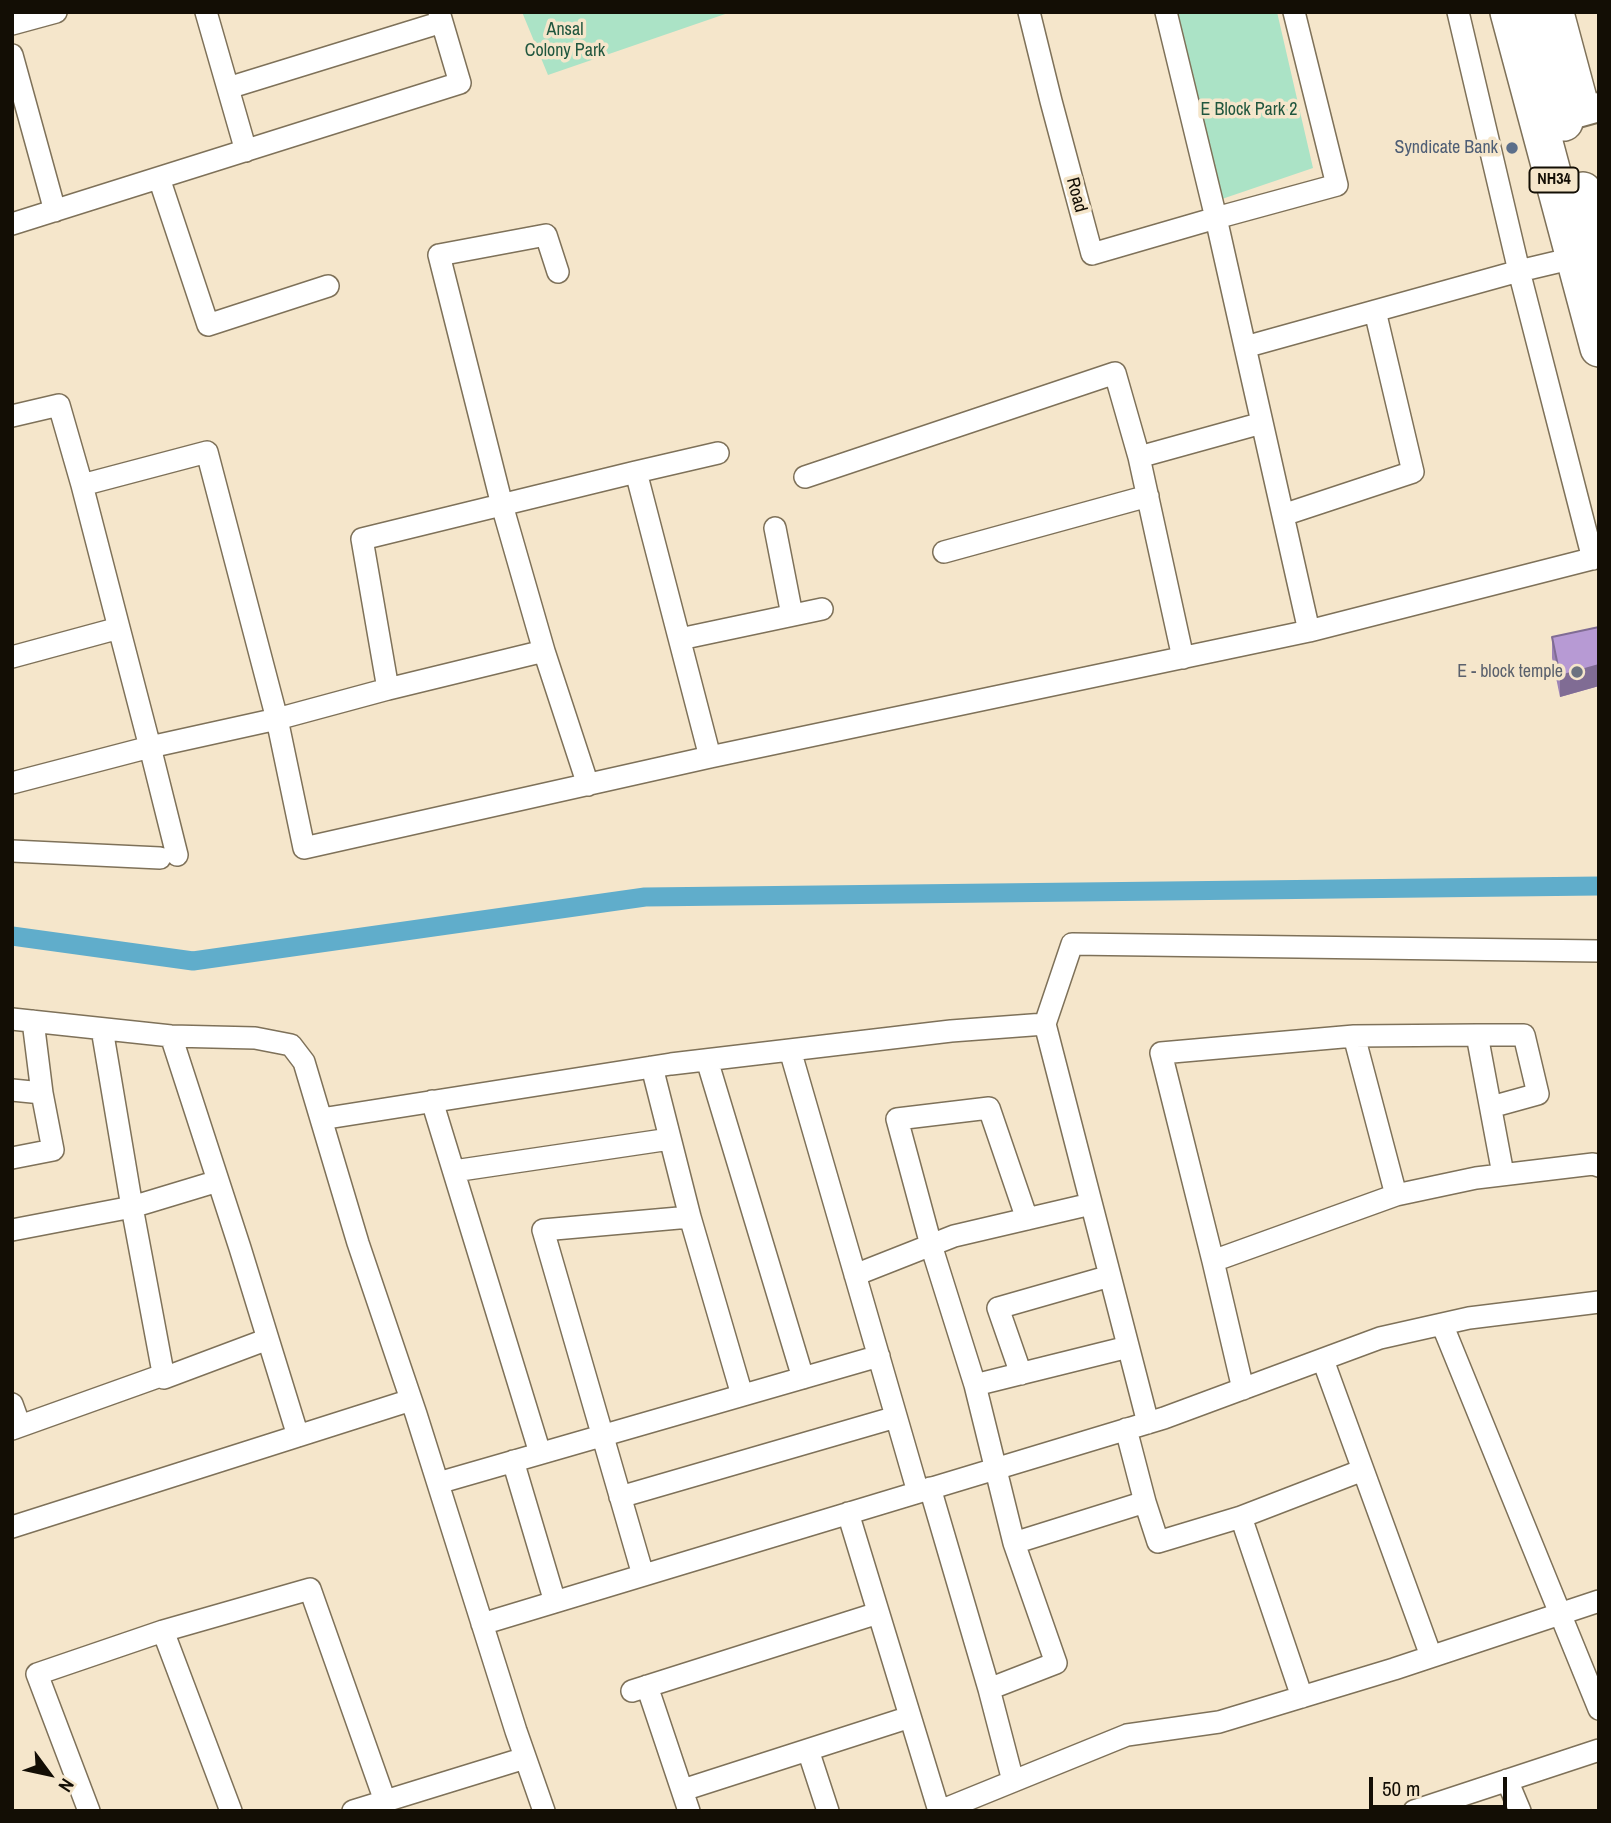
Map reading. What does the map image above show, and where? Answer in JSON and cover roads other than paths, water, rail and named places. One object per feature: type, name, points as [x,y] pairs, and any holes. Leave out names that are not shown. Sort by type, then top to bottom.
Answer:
[{"type":"highway","name":"NH34","points":[[1509,12],[1573,114]]},
{"type":"highway","name":"NH34","points":[[1537,12],[1573,114],[1586,255],[1599,348]]},
{"type":"street","points":[[12,24],[56,12]]},
{"type":"street","points":[[206,12],[246,151]]},
{"type":"street","name":"Road","points":[[1029,12],[1092,254],[1337,185],[1294,12]]},
{"type":"street","points":[[1166,12],[1216,218],[1309,631]]},
{"type":"street","points":[[82,485],[207,452],[276,719],[304,848],[710,757],[1309,631],[1596,558],[1520,271],[1458,12]]},
{"type":"street","points":[[1563,12],[1573,114]]},
{"type":"street","points":[[12,224],[460,83],[441,17],[228,88]]},
{"type":"street","points":[[12,55],[55,211]]},
{"type":"street","points":[[159,178],[208,325],[328,286]]},
{"type":"street","points":[[558,272],[546,235],[439,255],[502,505],[544,651],[588,785]]},
{"type":"street","points":[[1245,347],[1586,255]]},
{"type":"street","points":[[1283,515],[1413,472],[1375,311]]},
{"type":"street","points":[[805,477],[1115,373],[1139,457],[1183,658]]},
{"type":"street","points":[[12,416],[59,405],[150,747],[169,857],[12,851]]},
{"type":"street","points":[[1139,457],[1262,424]]},
{"type":"street","points":[[388,689],[362,539],[718,453]]},
{"type":"street","points":[[636,472],[710,757]]},
{"type":"street","points":[[944,552],[1148,496]]},
{"type":"street","points":[[775,528],[792,615]]},
{"type":"street","points":[[680,639],[822,609]]},
{"type":"street","points":[[12,657],[119,628]]},
{"type":"street","points":[[12,783],[544,651]]},
{"type":"street","points":[[1148,1423],[1045,1024],[1072,944],[1599,951]]},
{"type":"street","points":[[12,1158],[52,1150],[42,1093],[23,1020],[171,1036],[255,1038],[291,1045],[304,1062],[358,1243],[544,1811]]},
{"type":"street","points":[[321,1119],[652,1067],[951,1031],[1045,1024]]},
{"type":"street","points":[[102,1029],[163,1375]]},
{"type":"street","points":[[1477,1035],[1503,1174]]},
{"type":"street","points":[[1242,1389],[1161,1053],[1354,1036],[1524,1035],[1538,1094],[1491,1107]]},
{"type":"street","points":[[171,1036],[298,1436]]},
{"type":"street","points":[[1354,1036],[1396,1195]]},
{"type":"street","points":[[790,1050],[896,1417],[924,1490],[989,1689],[1013,1781]]},
{"type":"street","points":[[707,1060],[803,1378]]},
{"type":"street","points":[[652,1067],[690,1217],[742,1395]]},
{"type":"street","points":[[12,1090],[42,1093]]},
{"type":"street","points":[[432,1101],[540,1454]]},
{"type":"street","points":[[989,1689],[1056,1662],[1014,1543],[975,1385],[931,1245],[897,1119],[989,1108],[1027,1219]]},
{"type":"street","points":[[454,1171],[670,1139]]},
{"type":"street","points":[[1213,1261],[1396,1195],[1503,1174],[1594,1164],[1599,1166]]},
{"type":"street","points":[[12,1230],[132,1207],[218,1181]]},
{"type":"street","points":[[855,1275],[954,1236],[1091,1204]]},
{"type":"street","points":[[643,1575],[543,1230],[690,1217]]},
{"type":"street","points":[[1021,1374],[998,1308],[1110,1276]]},
{"type":"street","points":[[482,1624],[1148,1423],[1380,1339],[1469,1318],[1599,1303]]},
{"type":"street","points":[[1442,1324],[1599,1709]]},
{"type":"street","points":[[12,1404],[16,1428],[163,1375],[164,1378],[268,1339]]},
{"type":"street","points":[[975,1385],[1128,1347]]},
{"type":"street","points":[[438,1483],[878,1356]]},
{"type":"street","points":[[1323,1360],[1431,1656]]},
{"type":"street","points":[[12,1527],[411,1400]]},
{"type":"street","points":[[620,1497],[896,1417]]},
{"type":"street","points":[[1126,1429],[1158,1542],[1241,1517],[1363,1470]]},
{"type":"street","points":[[513,1461],[555,1602]]},
{"type":"street","points":[[1014,1543],[1145,1502]]},
{"type":"street","points":[[848,1513],[939,1811],[1127,1735],[1219,1722],[1599,1601]]},
{"type":"street","points":[[1241,1517],[1302,1697]]},
{"type":"street","points":[[89,1811],[37,1674],[163,1631],[310,1589],[384,1801]]},
{"type":"street","points":[[878,1613],[640,1689],[686,1800],[808,1750],[910,1717]]},
{"type":"street","points":[[163,1631],[231,1811]]},
{"type":"street","points":[[808,1750],[828,1811]]},
{"type":"street","points":[[1414,1811],[1599,1750]]},
{"type":"street","points":[[353,1811],[525,1758]]},
{"type":"street","points":[[1507,1780],[1520,1811]]},
{"type":"waterway","points":[[12,936],[193,961],[645,897],[1599,886]]},
{"type":"place","name":"Syndicate Bank","points":[[1512,148]]},
{"type":"place","name":"E - block temple","points":[[1577,672]]},
{"type":"park label","name":"Ansal Colony Park","points":[[565,40]]},
{"type":"park label","name":"E Block Park 2","points":[[1249,110]]}]
